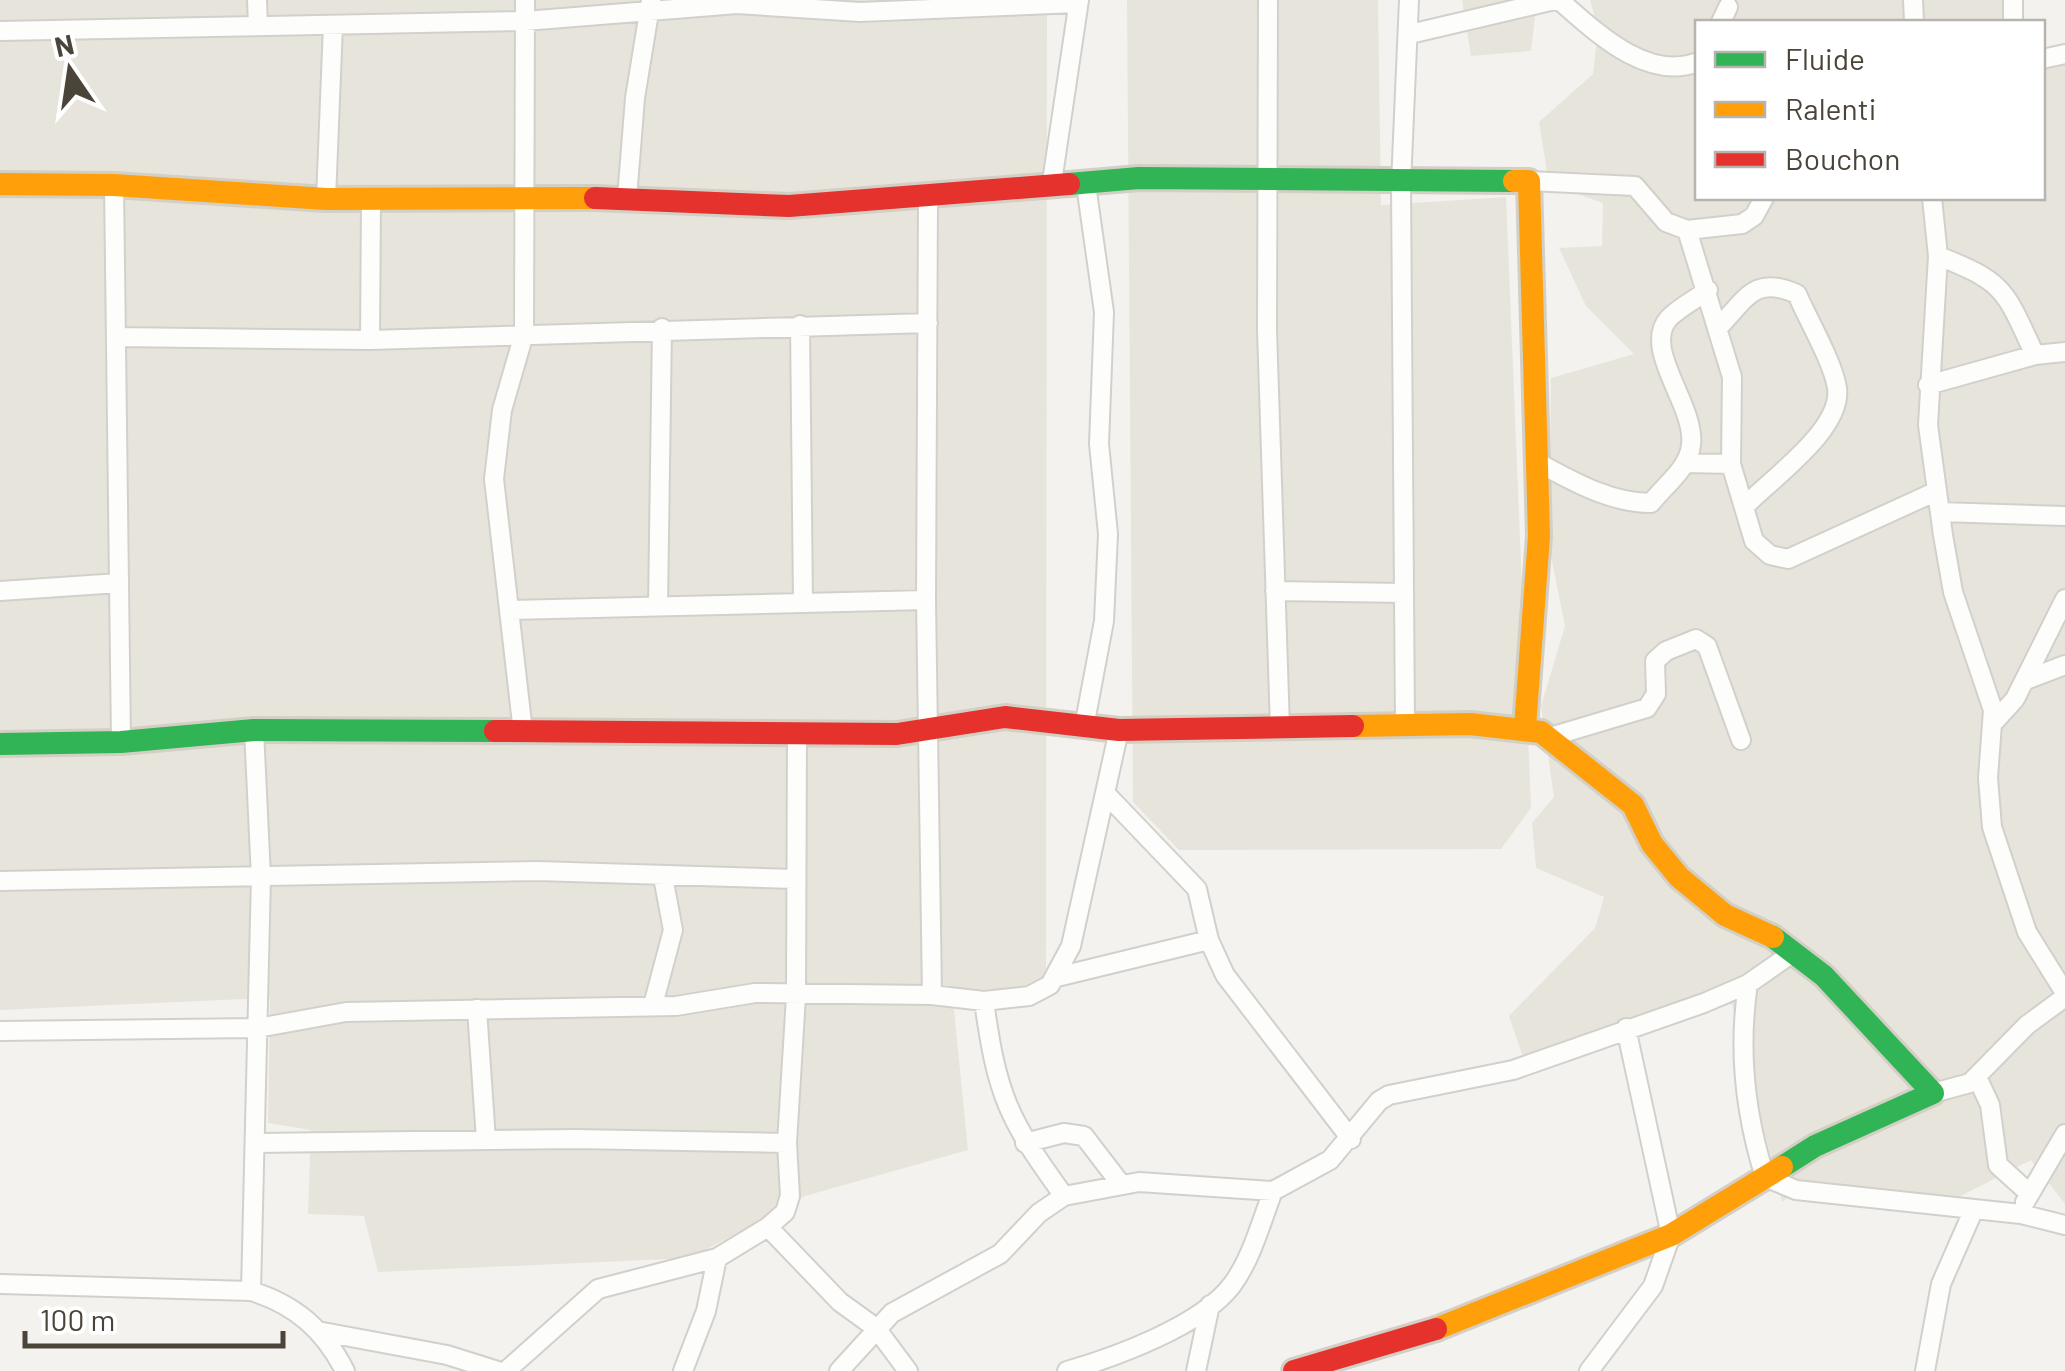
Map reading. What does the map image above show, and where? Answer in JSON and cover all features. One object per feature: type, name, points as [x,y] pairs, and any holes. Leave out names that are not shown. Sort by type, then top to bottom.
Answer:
[{"type":"street","points":[[257,0],[258,26]]},
{"type":"street","points":[[523,732],[495,454],[524,334],[525,0]]},
{"type":"street","points":[[1268,0],[1268,330],[1280,728]]},
{"type":"street","points":[[1405,727],[1402,184],[1409,0]]},
{"type":"street","points":[[1410,34],[1557,0],[1612,45],[1654,64],[1682,68],[1695,63]]},
{"type":"street","points":[[0,32],[526,21],[649,6],[737,4],[860,12],[1079,2],[1052,182]]},
{"type":"street","points":[[627,198],[649,6]]},
{"type":"street","points":[[326,200],[332,25]]},
{"type":"street","points":[[0,184],[114,185],[326,200],[627,198],[788,206],[1138,178],[1402,184],[1528,181],[1635,186],[1666,222],[1687,230],[1742,224],[1754,216],[1763,200]]},
{"type":"street","points":[[1525,727],[1540,536],[1528,181]]},
{"type":"street","points":[[114,185],[121,742]]},
{"type":"street","points":[[1084,727],[1104,620],[1108,534],[1098,444],[1104,312],[1086,185]]},
{"type":"street","points":[[928,197],[926,600],[932,727],[932,995]]},
{"type":"street","points":[[370,340],[371,199]]},
{"type":"street","points":[[1294,1371],[1403,1342],[1670,1235],[1815,1146],[1933,1093],[1963,1087],[2065,995],[2027,932],[1992,827],[1988,778],[1994,721],[1953,592],[1928,425],[1938,256],[1932,200]]},
{"type":"street","points":[[1687,230],[1732,377],[1731,464],[1754,541],[1770,556],[1788,559],[1937,491]]},
{"type":"street","points":[[1938,256],[1987,275],[2006,294],[2035,355]]},
{"type":"street","points":[[1718,328],[1756,288],[1773,284],[1797,294],[1837,388],[1833,417],[1824,434],[1744,507]]},
{"type":"street","points":[[1537,462],[1578,484],[1630,503],[1651,503],[1686,463],[1692,443],[1686,412],[1662,359],[1661,330],[1670,317],[1708,290]]},
{"type":"street","points":[[116,337],[370,340],[662,328],[928,323]]},
{"type":"street","points":[[800,325],[803,603]]},
{"type":"street","points":[[658,606],[662,328]]},
{"type":"street","points":[[1928,385],[2035,355],[2065,352]]},
{"type":"street","points":[[1686,463],[1731,464]]},
{"type":"street","points":[[1940,512],[2065,516]]},
{"type":"street","points":[[0,591],[119,584]]},
{"type":"street","points":[[1275,592],[1404,593]]},
{"type":"street","points":[[1994,721],[2026,680],[2065,599]]},
{"type":"street","points":[[510,610],[926,600]]},
{"type":"street","points":[[2026,680],[2065,663],[2050,629]]},
{"type":"street","points":[[1550,737],[1647,708],[1656,694],[1655,662],[1666,651],[1696,639],[1707,646],[1741,740]]},
{"type":"street","points":[[0,744],[121,742],[254,730],[897,734],[1004,718],[1119,730],[1525,727],[1550,737],[1624,794],[1662,859],[1698,895],[1794,952],[1824,976],[1933,1093]]},
{"type":"street","points":[[251,1291],[261,876],[254,730]]},
{"type":"street","points":[[1057,977],[1071,946],[1119,730]]},
{"type":"street","points":[[506,1371],[598,1289],[716,1258],[768,1227],[788,1206],[787,1143],[796,996],[796,732]]},
{"type":"street","points":[[1106,794],[1196,889],[1209,940],[1242,1000],[1350,1139]]},
{"type":"street","points":[[0,882],[537,871],[663,878],[794,879]]},
{"type":"street","points":[[653,1005],[674,930],[663,878]]},
{"type":"street","points":[[0,1031],[258,1028],[346,1012],[698,1004],[755,993],[932,995],[984,1001],[1029,996],[1057,977],[1209,940]]},
{"type":"street","points":[[838,1371],[876,1328],[908,1302],[958,1280],[1000,1254],[1038,1212],[1064,1196],[1120,1183],[1164,1182],[1244,1193],[1273,1191],[1315,1172],[1350,1139],[1378,1101],[1389,1095],[1513,1070],[1748,984],[1794,952]]},
{"type":"street","points":[[1748,984],[1744,1036],[1746,1102],[1765,1177]]},
{"type":"street","points":[[984,1001],[996,1083],[1025,1143],[1064,1196]]},
{"type":"street","points":[[477,1009],[486,1140]]},
{"type":"street","points":[[1589,1371],[1653,1286],[1670,1235],[1626,1028]]},
{"type":"street","points":[[1977,1076],[1990,1105],[1998,1165],[2029,1192]]},
{"type":"street","points":[[1025,1143],[1064,1133],[1084,1136],[1120,1183]]},
{"type":"street","points":[[2020,1214],[2065,1134]]},
{"type":"street","points":[[256,1142],[787,1143]]},
{"type":"street","points":[[1765,1177],[1796,1190],[2020,1214],[2060,1223],[2065,1245]]},
{"type":"street","points":[[1067,1371],[1098,1366],[1210,1305],[1240,1273],[1273,1191]]},
{"type":"street","points":[[1925,1371],[1941,1284],[1974,1209]]},
{"type":"street","points":[[768,1227],[840,1302],[876,1328],[908,1371]]},
{"type":"street","points":[[683,1371],[706,1311],[716,1258]]},
{"type":"street","points":[[0,1284],[251,1291],[276,1299],[323,1332],[448,1355],[498,1371]]},
{"type":"street","points":[[1196,1371],[1210,1305]]},
{"type":"street","points":[[323,1332],[345,1371]]},
{"type":"shaded area","points":[[0,0],[1047,0],[1046,975],[1017,989],[952,990],[968,1150],[805,1196],[691,1258],[378,1272],[364,1216],[308,1214],[311,1130],[268,1123],[270,998],[0,1010]]},
{"type":"shaded area","points":[[1127,0],[1378,0],[1381,205],[1506,197],[1531,808],[1501,849],[1179,850],[1133,802]]},
{"type":"shaded area","points":[[1462,0],[1537,0],[1531,51],[1471,56]]},
{"type":"shaded area","points":[[1590,0],[2008,0],[2003,20],[1695,20],[1695,200],[2045,200],[2045,59],[2065,61],[2065,1204],[2031,1160],[1949,1202],[1803,1185],[1782,1202],[1732,1004],[1524,1060],[1509,1016],[1595,928],[1604,897],[1536,868],[1532,823],[1554,797],[1541,706],[1565,626],[1549,546],[1551,378],[1634,354],[1586,306],[1559,248],[1602,246],[1603,203],[1549,184],[1539,122],[1593,74],[1598,28]]},
{"type":"traffic: fast","points":[[1069,184],[1139,178],[1514,181]]},
{"type":"traffic: fast","points":[[0,744],[121,742],[254,730],[495,731]]},
{"type":"traffic: fast","points":[[1773,937],[1824,976],[1933,1093],[1815,1146],[1782,1167]]},
{"type":"traffic: slow","points":[[1514,181],[1529,181],[1539,536],[1525,727]]},
{"type":"traffic: slow","points":[[0,184],[114,185],[326,199],[595,198]]},
{"type":"traffic: slow","points":[[1353,726],[1470,724],[1541,732],[1633,805],[1652,844],[1679,877],[1725,915],[1773,937]]},
{"type":"traffic: slow","points":[[1436,1329],[1671,1235],[1782,1167]]},
{"type":"traffic: jam","points":[[595,198],[789,206],[1069,184]]},
{"type":"traffic: jam","points":[[495,731],[897,734],[1005,717],[1119,730],[1353,726]]},
{"type":"traffic: jam","points":[[1294,1371],[1436,1329]]}]
